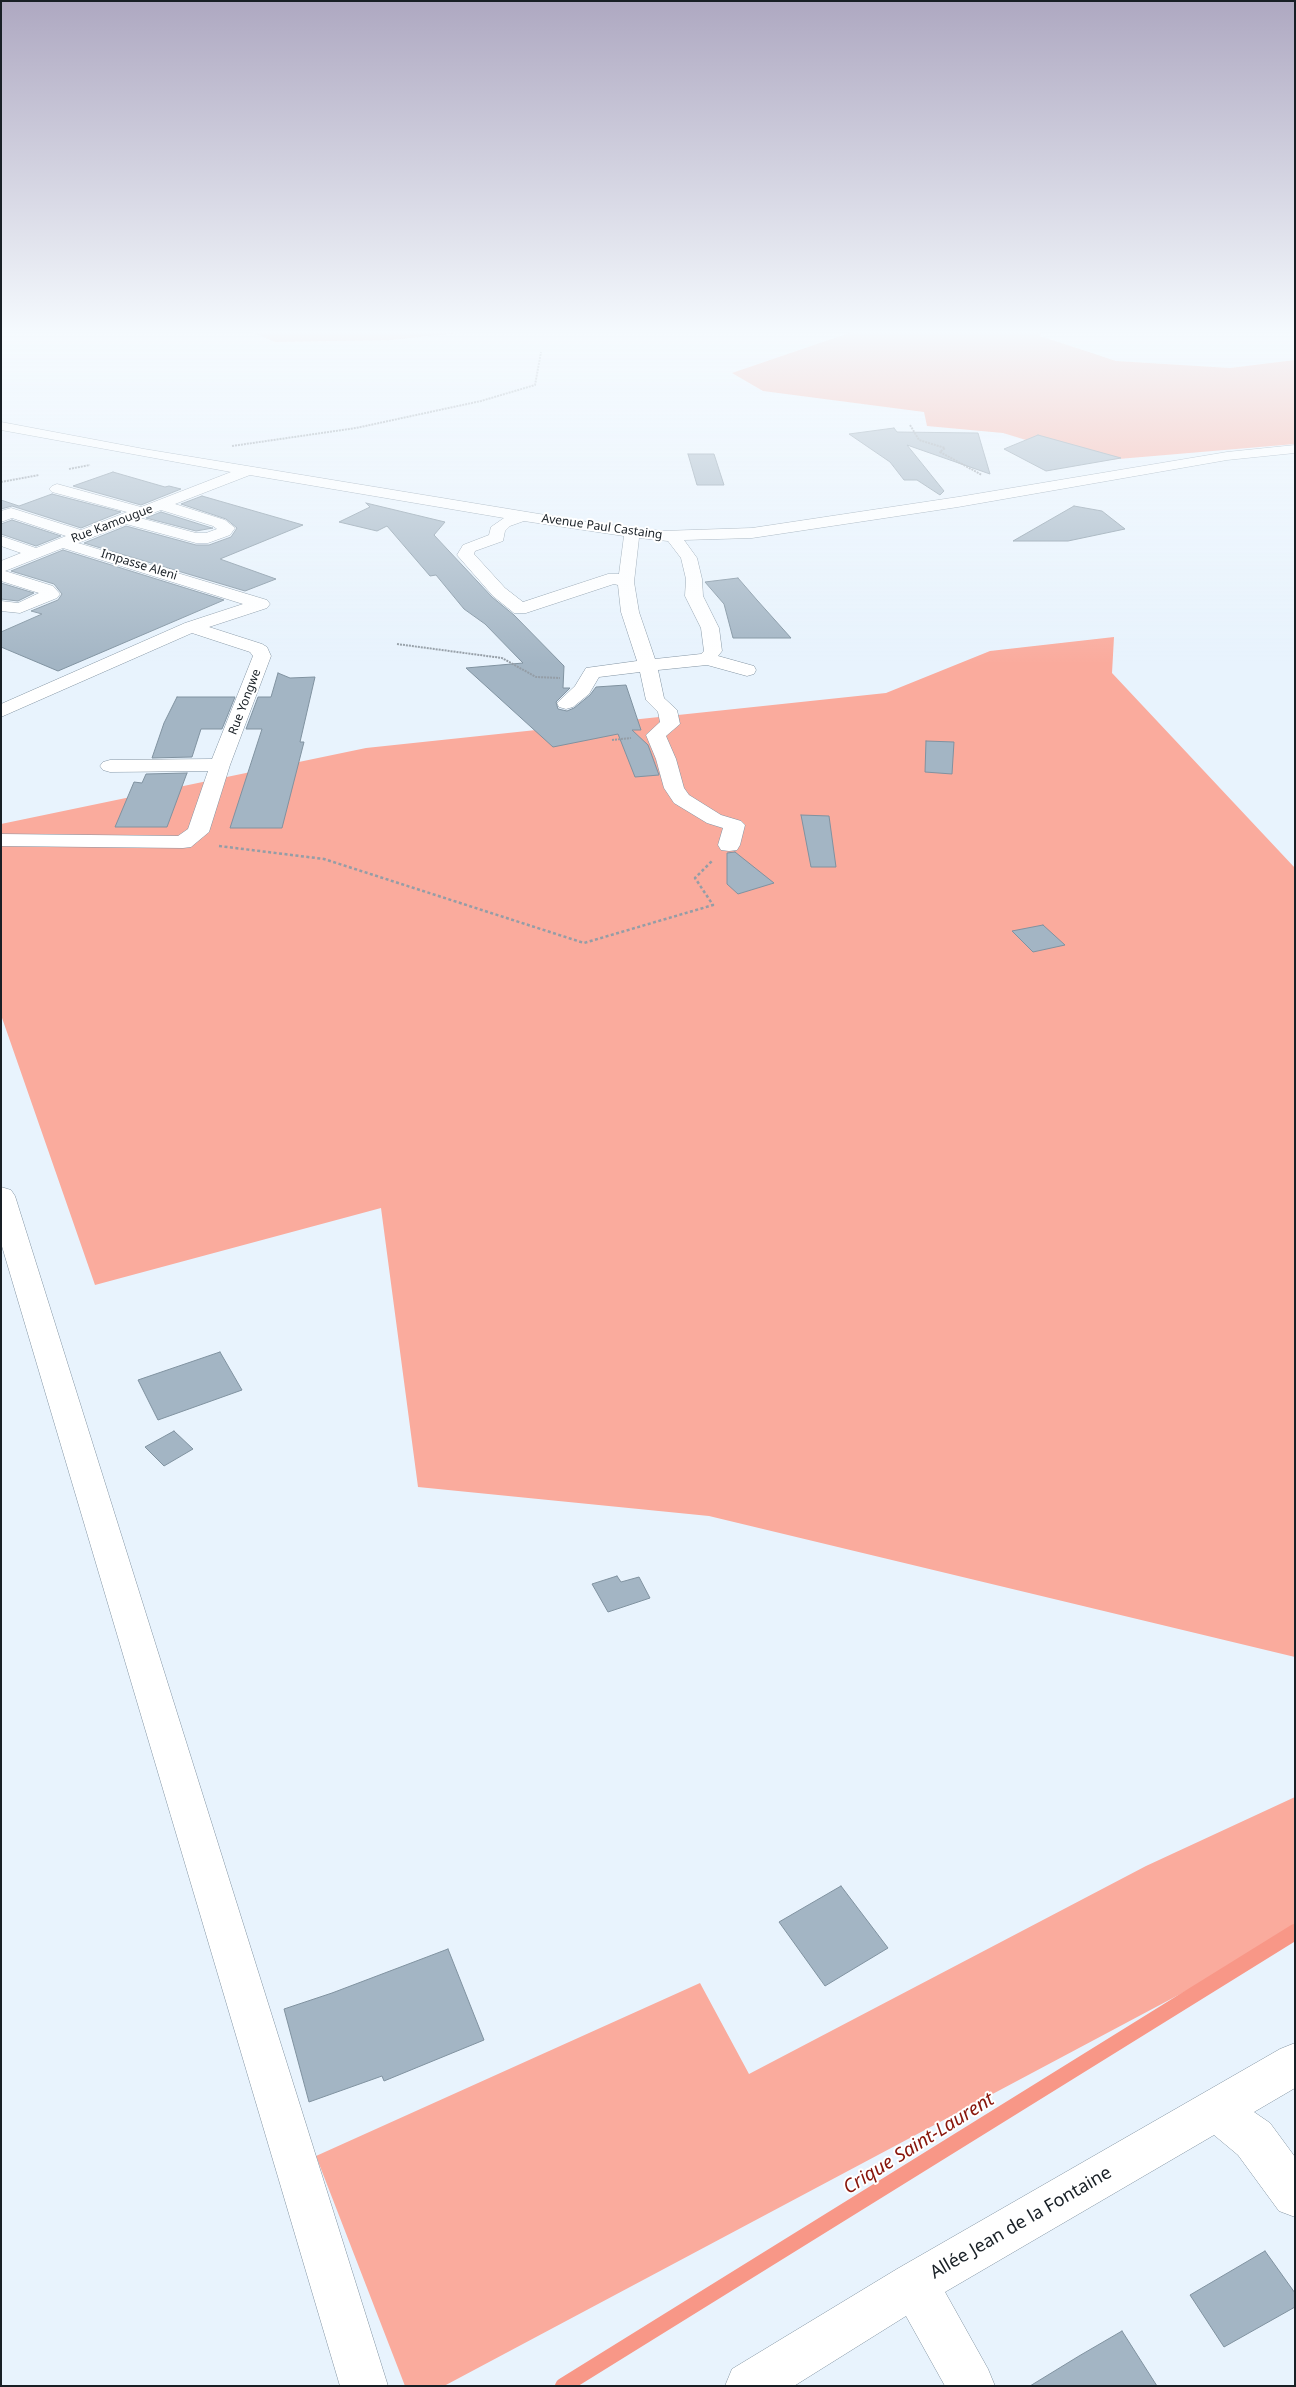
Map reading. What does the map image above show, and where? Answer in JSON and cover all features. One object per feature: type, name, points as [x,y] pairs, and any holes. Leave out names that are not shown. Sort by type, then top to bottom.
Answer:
[{"type":"street","name":"Avenue Paul Castaing","points":[[77,440],[523,516],[632,533],[673,536],[752,533],[1019,492],[1227,456],[1295,449]]},
{"type":"street","name":"Rue Kamougue","points":[[1,567],[250,470]]},
{"type":"street","points":[[57,489],[143,512]]},
{"type":"street","points":[[125,519],[196,538],[208,538],[224,532],[227,528],[162,504]]},
{"type":"street","points":[[1,517],[11,513],[80,535]]},
{"type":"street","points":[[523,516],[504,523],[497,530],[497,538],[469,548],[465,555],[498,592],[520,609],[614,578],[626,582]]},
{"type":"street","points":[[632,533],[626,582],[630,612],[648,666],[655,700],[667,710],[670,724],[656,736],[666,758],[674,788],[681,799],[714,819],[734,825],[728,845]]},
{"type":"street","points":[[673,536],[689,558],[694,579],[694,596],[710,628],[713,651],[707,659]]},
{"type":"street","points":[[1,542],[36,553]]},
{"type":"street","name":"Impasse Aleni","points":[[63,542],[261,604],[190,627]]},
{"type":"street","points":[[1,575],[47,590],[51,594],[20,608],[1,606]]},
{"type":"street","points":[[1,711],[190,627]]},
{"type":"street","name":"Rue Yongwe","points":[[183,842],[198,832],[220,765],[262,656],[261,651],[256,648],[190,627]]},
{"type":"street","points":[[566,703],[582,690],[593,672],[707,659],[747,670]]},
{"type":"street","points":[[110,766],[220,765]]},
{"type":"street","points":[[1,840],[183,842]]},
{"type":"street","points":[[1,1196],[364,2386]]},
{"type":"street","name":"Allée Jean de la Fontaine","points":[[749,2386],[913,2285],[1295,2064]]},
{"type":"street","points":[[1216,2110],[1254,2139],[1295,2195]]},
{"type":"street","points":[[913,2285],[933,2316],[971,2386]]},
{"type":"path","points":[[230,446],[269,440]]},
{"type":"path","points":[[919,440],[945,448],[940,452],[968,469],[1019,492]]},
{"type":"path","points":[[63,470],[144,453]]},
{"type":"path","points":[[1,482],[46,473]]},
{"type":"path","points":[[397,644],[502,658],[536,677],[565,678],[593,672]]},
{"type":"path","points":[[183,842],[324,859],[584,943],[713,905],[695,878],[728,845]]},
{"type":"shaded area","points":[[1027,440],[1295,440],[1295,444],[1095,461]]},
{"type":"shaded area","points":[[1114,637],[1112,673],[1295,868],[1295,1657],[709,1516],[418,1487],[381,1208],[95,1285],[1,1015],[1,824],[366,748],[886,693],[990,651]]},
{"type":"shaded area","points":[[1295,1797],[1295,1933],[444,2386],[405,2386],[316,2156],[700,1983],[749,2074],[1146,1866]]},
{"type":"building","points":[[858,440],[980,440],[990,474],[907,445],[944,491],[940,495],[917,480],[904,480],[890,462]]},
{"type":"building","points":[[1025,440],[1057,440],[1121,458],[1046,471],[1004,449]]},
{"type":"building","points":[[688,454],[714,454],[724,485],[697,485]]},
{"type":"building","points":[[113,472],[165,487],[181,489],[141,505],[73,486]]},
{"type":"building","points":[[52,494],[121,512],[81,528],[12,506],[1,509],[1,500],[19,506]]},
{"type":"building","points":[[202,496],[303,525],[220,559],[276,579],[245,591],[84,543],[126,526],[196,545],[209,545],[231,537],[237,528],[226,519],[181,504]]},
{"type":"building","points":[[366,503],[445,522],[434,535],[492,597],[514,615],[564,666],[563,688],[570,688],[556,702],[558,709],[567,711],[574,708],[590,695],[596,687],[626,685],[641,730],[632,730],[648,745],[659,775],[635,777],[618,734],[553,747],[466,668],[523,663],[485,624],[464,609],[436,575],[430,576],[387,526],[377,531],[339,522],[370,507]]},
{"type":"building","points":[[1074,506],[1102,511],[1125,529],[1068,541],[1013,541]]},
{"type":"building","points":[[161,512],[213,528],[196,531],[146,518]]},
{"type":"building","points":[[12,520],[61,536],[36,546],[1,534],[1,524]]},
{"type":"building","points":[[63,550],[224,600],[58,671],[1,647],[1,632],[42,614],[31,611],[58,600],[62,594],[54,584],[11,571]]},
{"type":"building","points":[[738,578],[791,638],[733,638],[724,604],[705,582]]},
{"type":"building","points":[[1,583],[34,593],[18,601],[1,599]]},
{"type":"building","points":[[278,673],[290,678],[315,677],[300,742],[304,742],[282,828],[230,828],[262,729],[246,729],[258,697],[271,697]]},
{"type":"building","points":[[177,697],[235,697],[222,729],[201,729],[192,757],[152,758],[164,723]]},
{"type":"building","points":[[926,741],[954,742],[952,774],[925,772]]},
{"type":"building","points":[[187,773],[167,827],[115,827],[134,782],[142,783],[146,774]]},
{"type":"building","points":[[801,815],[829,816],[836,867],[811,867]]},
{"type":"building","points":[[735,852],[774,883],[738,894],[727,884],[727,853]]},
{"type":"building","points":[[1043,925],[1065,945],[1033,952],[1012,931]]},
{"type":"building","points":[[220,1352],[242,1390],[158,1420],[138,1380]]},
{"type":"building","points":[[174,1431],[193,1449],[164,1466],[145,1447]]},
{"type":"building","points":[[617,1576],[621,1582],[639,1577],[650,1598],[608,1612],[592,1584]]},
{"type":"building","points":[[841,1886],[888,1948],[825,1986],[779,1922]]},
{"type":"building","points":[[448,1949],[484,2040],[384,2081],[382,2076],[309,2102],[284,2009]]},
{"type":"building","points":[[1265,2251],[1295,2293],[1295,2307],[1224,2347],[1190,2295]]},
{"type":"building","points":[[1122,2331],[1157,2386],[1030,2386],[1079,2356]]},
{"type":"waterway","name":"Crique Saint-Laurent","points":[[563,2386],[1295,1932]]}]
